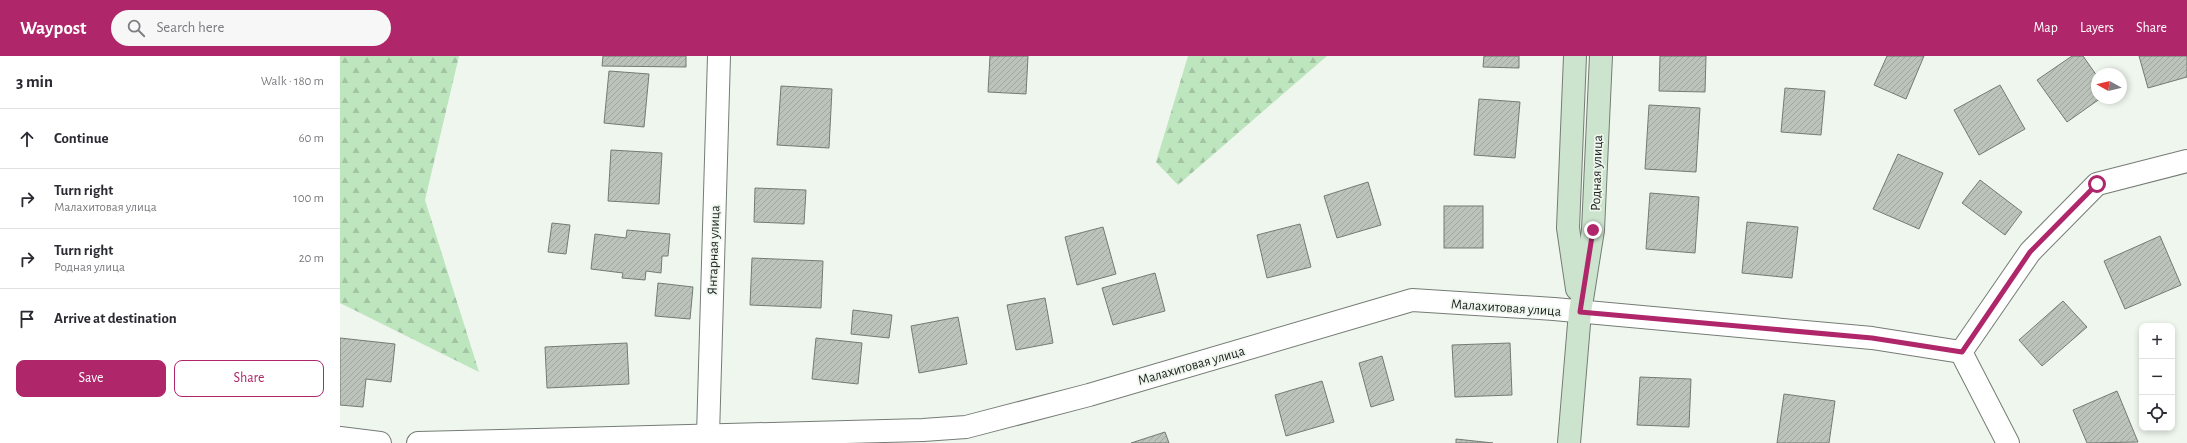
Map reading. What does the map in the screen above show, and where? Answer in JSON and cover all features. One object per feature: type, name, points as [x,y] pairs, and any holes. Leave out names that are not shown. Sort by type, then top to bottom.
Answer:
[{"type":"street","name":"Янтарная улица","points":[[706,439],[719,56]]},
{"type":"street","name":"Родная улица","points":[[1576,56],[1568,228],[1580,312]]},
{"type":"street","name":"Родная улица","points":[[1569,443],[1580,312],[1593,230],[1600,56]]},
{"type":"street","points":[[2008,443],[1962,352],[2030,252],[2097,184],[2187,161]]},
{"type":"street","name":"Малахитовая улица","points":[[418,443],[706,439],[966,427],[1089,395],[1412,300],[1554,309],[1872,338],[1962,352]]},
{"type":"street","points":[[340,438],[380,443]]},
{"type":"green space","points":[[340,56],[459,56],[425,200],[479,372],[340,303]]},
{"type":"green space","points":[[1188,56],[1327,56],[1178,185],[1156,162]]},
{"type":"building","points":[[603,56],[686,56],[686,67],[602,66]]},
{"type":"building","points":[[990,56],[1028,56],[1026,94],[988,92]]},
{"type":"building","points":[[1484,56],[1519,56],[1519,68],[1483,67]]},
{"type":"building","points":[[1660,56],[1706,56],[1705,92],[1659,91]]},
{"type":"building","points":[[1887,56],[1924,56],[1906,99],[1874,85]]},
{"type":"building","points":[[2072,56],[2083,56],[2091,68],[2091,104],[2092,104],[2067,122],[2037,80]]},
{"type":"building","points":[[2139,56],[2187,56],[2187,77],[2148,88]]},
{"type":"building","points":[[609,71],[649,74],[644,127],[604,123]]},
{"type":"building","points":[[2000,85],[2025,129],[1979,155],[1954,110]]},
{"type":"building","points":[[781,86],[832,89],[829,148],[777,145]]},
{"type":"building","points":[[1785,88],[1825,91],[1821,135],[1781,132]]},
{"type":"building","points":[[1479,99],[1520,102],[1515,158],[1474,155]]},
{"type":"building","points":[[1649,105],[1700,108],[1696,172],[1645,169]]},
{"type":"building","points":[[611,150],[662,153],[659,204],[608,201]]},
{"type":"building","points":[[1898,154],[1943,173],[1919,229],[1873,209]]},
{"type":"building","points":[[1980,180],[2022,212],[2005,235],[1962,203]]},
{"type":"building","points":[[1368,182],[1381,225],[1337,238],[1324,196]]},
{"type":"building","points":[[755,188],[806,190],[804,224],[754,222]]},
{"type":"building","points":[[1650,193],[1699,197],[1695,253],[1646,249]]},
{"type":"building","points":[[1444,206],[1483,206],[1483,248],[1444,248]]},
{"type":"building","points":[[1747,222],[1798,227],[1792,278],[1742,273]]},
{"type":"building","points":[[552,223],[570,225],[566,254],[548,252]]},
{"type":"building","points":[[1300,224],[1311,267],[1267,278],[1257,235]]},
{"type":"building","points":[[1103,227],[1116,274],[1077,285],[1065,237]]},
{"type":"building","points":[[627,230],[670,234],[668,256],[662,256],[661,273],[646,271],[645,280],[622,278],[623,273],[591,269],[595,234],[626,238]]},
{"type":"building","points":[[2160,236],[2181,285],[2125,309],[2104,261]]},
{"type":"building","points":[[752,258],[823,261],[821,308],[750,305]]},
{"type":"building","points":[[1155,273],[1165,311],[1113,325],[1102,288]]},
{"type":"building","points":[[658,283],[693,287],[690,319],[655,316]]},
{"type":"building","points":[[1045,298],[1053,343],[1016,350],[1007,305]]},
{"type":"building","points":[[2063,301],[2087,327],[2042,366],[2019,340]]},
{"type":"building","points":[[853,310],[892,315],[889,338],[851,334]]},
{"type":"building","points":[[958,317],[967,364],[919,373],[911,326]]},
{"type":"building","points":[[340,338],[395,344],[391,382],[366,379],[363,407],[340,405]]},
{"type":"building","points":[[816,338],[862,343],[858,384],[812,379]]},
{"type":"building","points":[[627,343],[629,384],[547,388],[545,347]]},
{"type":"building","points":[[1510,343],[1512,395],[1455,397],[1452,345]]},
{"type":"building","points":[[1382,356],[1394,400],[1371,407],[1359,363]]},
{"type":"building","points":[[1640,377],[1691,379],[1689,427],[1637,425]]},
{"type":"building","points":[[1322,381],[1334,422],[1286,436],[1275,395]]},
{"type":"building","points":[[2117,391],[2138,442],[2087,443],[2073,410]]},
{"type":"building","points":[[1784,394],[1835,401],[1829,443],[1777,443]]},
{"type":"building","points":[[1165,432],[1169,443],[1131,443]]},
{"type":"building","points":[[1456,439],[1493,443],[1456,443]]},
{"type":"route","points":[[1593,230],[1580,312],[1872,338],[1962,352],[2030,252],[2097,184]]}]
